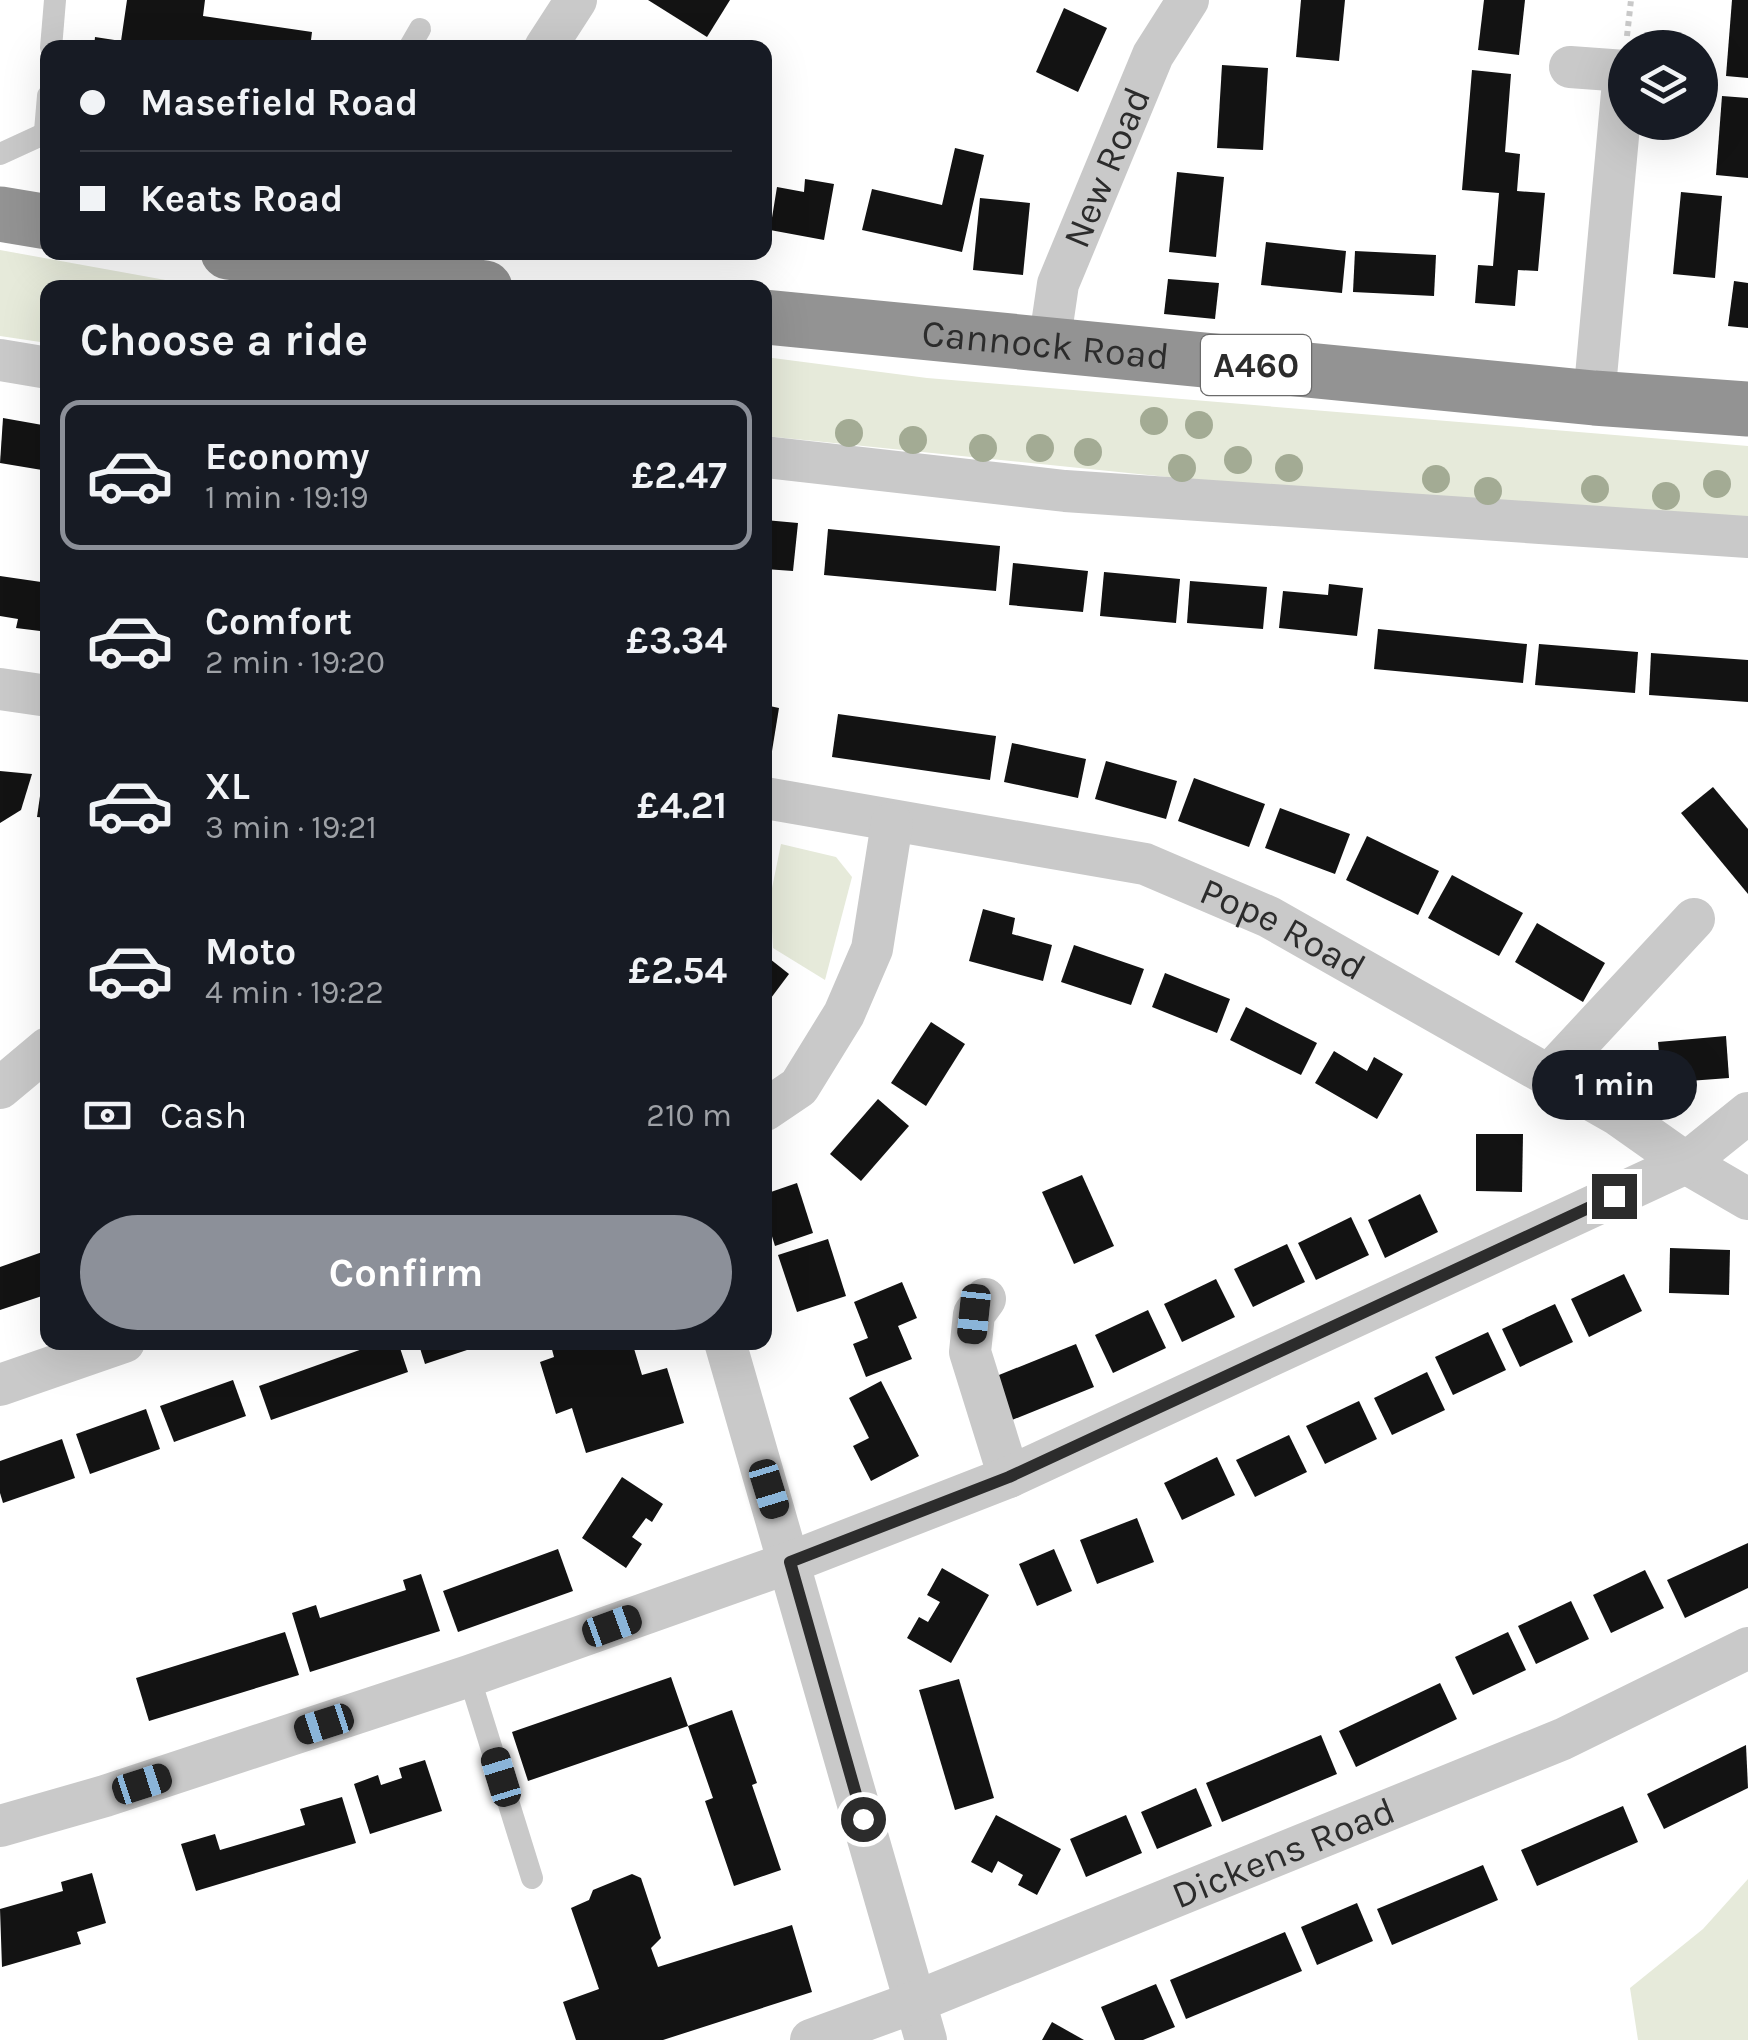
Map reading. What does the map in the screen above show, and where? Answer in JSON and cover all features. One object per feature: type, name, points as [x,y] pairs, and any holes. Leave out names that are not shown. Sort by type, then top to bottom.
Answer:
[{"type":"highway","points":[[0,214],[40,221]]},
{"type":"highway","points":[[332,260],[431,267],[464,280]]},
{"type":"highway","name":"Cannock Road","points":[[772,318],[1594,398],[1748,409]]},
{"type":"street","points":[[549,40],[576,0]]},
{"type":"street","name":"New Road","points":[[1050,345],[1058,284],[1153,55],[1188,0]]},
{"type":"street","points":[[1570,67],[1608,70]]},
{"type":"street","points":[[1594,398],[1618,140]]},
{"type":"street","points":[[0,360],[40,367]]},
{"type":"street","points":[[772,458],[1065,490],[1748,537]]},
{"type":"street","points":[[0,690],[40,695]]},
{"type":"street","name":"Pope Road","points":[[772,799],[1145,864],[1269,916],[1618,1115],[1748,1199]]},
{"type":"street","points":[[772,1105],[798,1087],[844,1014],[872,948],[892,823]]},
{"type":"street","points":[[1549,1075],[1694,919]]},
{"type":"street","points":[[0,1088],[40,1055]]},
{"type":"street","points":[[0,1826],[105,1796],[470,1676],[790,1562],[1009,1477],[1686,1162],[1748,1112]]},
{"type":"street","points":[[985,1299],[974,1314],[970,1352],[1009,1477]]},
{"type":"street","points":[[0,1386],[101,1350]]},
{"type":"street","points":[[727,1350],[920,2021]]},
{"type":"street","name":"Dickens Road","points":[[811,2040],[920,2021],[1562,1738],[1748,1648]]},
{"type":"lane","points":[[52,40],[55,0]]},
{"type":"lane","points":[[0,154],[40,135]]},
{"type":"lane","points":[[470,1676],[532,1878]]},
{"type":"path","points":[[1628,30],[1631,0]]},
{"type":"green space","points":[[0,250],[165,280],[40,280],[40,342],[0,336]]},
{"type":"green space","points":[[772,358],[927,378],[1748,446],[1748,523],[1187,479],[772,437]]},
{"type":"green space","points":[[781,844],[836,857],[852,877],[825,980],[773,948],[772,888]]},
{"type":"green space","points":[[1748,1879],[1748,2040],[1638,2040],[1630,1988],[1703,1929]]},
{"type":"building","points":[[127,0],[205,0],[203,16],[312,32],[311,40],[121,40]]},
{"type":"building","points":[[648,0],[730,0],[707,37]]},
{"type":"building","points":[[1301,0],[1345,0],[1339,61],[1296,57]]},
{"type":"building","points":[[1484,0],[1525,0],[1519,55],[1478,50]]},
{"type":"building","points":[[1732,0],[1748,0],[1748,78],[1726,76]]},
{"type":"building","points":[[1064,8],[1107,28],[1078,92],[1036,72]]},
{"type":"building","points":[[1222,65],[1268,68],[1263,150],[1217,148]]},
{"type":"building","points":[[1472,70],[1511,74],[1505,152],[1520,154],[1517,191],[1545,193],[1538,271],[1518,270],[1515,306],[1475,303],[1478,265],[1493,266],[1499,193],[1462,190]]},
{"type":"building","points":[[1722,96],[1748,98],[1748,178],[1716,175]]},
{"type":"building","points":[[955,148],[984,155],[962,252],[862,230],[872,189],[942,205]]},
{"type":"building","points":[[1177,172],[1224,177],[1216,257],[1169,252]]},
{"type":"building","points":[[805,179],[834,184],[824,240],[772,230],[777,187],[804,192]]},
{"type":"building","points":[[1681,192],[1722,196],[1715,278],[1673,274]]},
{"type":"building","points":[[980,198],[1030,203],[1023,275],[973,270]]},
{"type":"building","points":[[1266,242],[1346,251],[1342,293],[1261,285]]},
{"type":"building","points":[[1355,251],[1436,255],[1434,296],[1353,292]]},
{"type":"building","points":[[1168,279],[1219,283],[1215,319],[1164,314]]},
{"type":"building","points":[[1734,281],[1748,283],[1748,328],[1728,326]]},
{"type":"building","points":[[3,418],[40,425],[40,470],[0,463]]},
{"type":"building","points":[[772,521],[798,523],[793,571],[772,570]]},
{"type":"building","points":[[828,529],[1000,546],[996,591],[824,575]]},
{"type":"building","points":[[1013,563],[1088,571],[1083,612],[1009,605]]},
{"type":"building","points":[[1104,572],[1180,579],[1176,623],[1100,616]]},
{"type":"building","points":[[0,576],[40,582],[40,631],[16,628],[18,619],[0,616]]},
{"type":"building","points":[[1190,581],[1267,587],[1263,629],[1187,623]]},
{"type":"building","points":[[1329,584],[1363,588],[1357,636],[1279,628],[1283,591],[1328,595]]},
{"type":"building","points":[[1378,629],[1527,644],[1523,683],[1374,669]]},
{"type":"building","points":[[1539,644],[1638,652],[1635,693],[1535,685]]},
{"type":"building","points":[[1651,653],[1748,660],[1748,702],[1649,695]]},
{"type":"building","points":[[772,706],[779,708],[772,751]]},
{"type":"building","points":[[838,714],[996,736],[990,780],[832,757]]},
{"type":"building","points":[[1012,743],[1086,759],[1078,798],[1004,782]]},
{"type":"building","points":[[1106,761],[1177,781],[1166,819],[1095,799]]},
{"type":"building","points":[[0,771],[32,774],[21,810],[0,823]]},
{"type":"building","points":[[1194,778],[1265,804],[1249,847],[1178,821]]},
{"type":"building","points":[[1713,787],[1748,829],[1748,894],[1681,813]]},
{"type":"building","points":[[1280,808],[1350,834],[1335,874],[1265,848]]},
{"type":"building","points":[[1367,836],[1439,871],[1418,915],[1346,880]]},
{"type":"building","points":[[1452,875],[1523,913],[1499,956],[1428,918]]},
{"type":"building","points":[[983,909],[1015,918],[1012,934],[1052,945],[1043,981],[969,961]]},
{"type":"building","points":[[1537,923],[1605,963],[1583,1002],[1515,962]]},
{"type":"building","points":[[1074,945],[1144,969],[1131,1005],[1061,982]]},
{"type":"building","points":[[772,961],[789,974],[772,997]]},
{"type":"building","points":[[1165,973],[1230,999],[1217,1033],[1152,1007]]},
{"type":"building","points":[[1246,1007],[1317,1043],[1301,1075],[1230,1040]]},
{"type":"building","points":[[931,1022],[965,1044],[926,1106],[891,1083]]},
{"type":"building","points":[[1726,1036],[1729,1078],[1662,1083],[1658,1042]]},
{"type":"building","points":[[1334,1051],[1367,1071],[1374,1057],[1403,1074],[1377,1119],[1315,1083]]},
{"type":"building","points":[[878,1099],[909,1126],[861,1181],[830,1154]]},
{"type":"building","points":[[1476,1134],[1523,1134],[1522,1192],[1476,1191]]},
{"type":"building","points":[[1082,1175],[1114,1246],[1074,1264],[1042,1192]]},
{"type":"building","points":[[797,1183],[813,1233],[775,1246],[772,1192]]},
{"type":"building","points":[[1420,1194],[1438,1232],[1385,1258],[1368,1220]]},
{"type":"building","points":[[1351,1217],[1369,1255],[1316,1280],[1298,1243]]},
{"type":"building","points":[[828,1239],[846,1296],[797,1312],[778,1255]]},
{"type":"building","points":[[1287,1244],[1305,1282],[1253,1307],[1234,1269]]},
{"type":"building","points":[[1670,1248],[1730,1250],[1729,1295],[1669,1293]]},
{"type":"building","points":[[40,1253],[40,1297],[0,1310],[0,1267]]},
{"type":"building","points":[[1624,1274],[1642,1311],[1589,1337],[1571,1299]]},
{"type":"building","points":[[1216,1279],[1235,1317],[1182,1342],[1164,1304]]},
{"type":"building","points":[[902,1282],[917,1318],[898,1326],[912,1359],[866,1377],[853,1344],[868,1338],[854,1302]]},
{"type":"building","points":[[1555,1304],[1573,1342],[1520,1367],[1502,1329]]},
{"type":"building","points":[[1148,1310],[1166,1348],[1113,1373],[1095,1335]]},
{"type":"building","points":[[1488,1332],[1506,1370],[1453,1395],[1435,1357]]},
{"type":"building","points":[[1076,1344],[1094,1387],[1012,1420],[994,1377]]},
{"type":"building","points":[[360,1350],[401,1350],[408,1372],[271,1420],[259,1386]]},
{"type":"building","points":[[421,1350],[467,1350],[425,1364]]},
{"type":"building","points":[[552,1350],[634,1350],[642,1375],[667,1368],[684,1423],[586,1453],[572,1408],[556,1414],[540,1362],[554,1357]]},
{"type":"building","points":[[1427,1372],[1445,1410],[1392,1435],[1374,1398]]},
{"type":"building","points":[[233,1380],[246,1416],[174,1442],[160,1406]]},
{"type":"building","points":[[881,1381],[919,1456],[871,1481],[853,1446],[869,1438],[849,1398]]},
{"type":"building","points":[[1359,1401],[1377,1439],[1325,1464],[1306,1426]]},
{"type":"building","points":[[146,1409],[160,1449],[90,1474],[76,1434]]},
{"type":"building","points":[[1289,1435],[1307,1472],[1255,1497],[1236,1460]]},
{"type":"building","points":[[62,1439],[75,1478],[3,1503],[0,1461]]},
{"type":"building","points":[[1217,1457],[1235,1495],[1182,1520],[1164,1483]]},
{"type":"building","points":[[622,1477],[663,1504],[652,1522],[646,1518],[632,1537],[642,1544],[626,1568],[582,1538]]},
{"type":"building","points":[[1137,1518],[1154,1562],[1097,1584],[1080,1540]]},
{"type":"building","points":[[1748,1543],[1748,1588],[1685,1618],[1667,1580]]},
{"type":"building","points":[[558,1549],[573,1591],[458,1632],[443,1591]]},
{"type":"building","points":[[1054,1549],[1072,1591],[1037,1606],[1019,1564]]},
{"type":"building","points":[[942,1568],[989,1595],[951,1663],[907,1638],[919,1617],[928,1622],[940,1602],[927,1595]]},
{"type":"building","points":[[1645,1570],[1664,1608],[1611,1633],[1593,1595]]},
{"type":"building","points":[[421,1574],[440,1631],[310,1672],[292,1613],[316,1605],[320,1618],[406,1590],[403,1580]]},
{"type":"building","points":[[1571,1601],[1589,1639],[1536,1664],[1518,1626]]},
{"type":"building","points":[[285,1632],[299,1675],[149,1721],[136,1678]]},
{"type":"building","points":[[1508,1632],[1526,1670],[1473,1695],[1455,1657]]},
{"type":"building","points":[[671,1677],[688,1726],[528,1781],[512,1732]]},
{"type":"building","points":[[959,1679],[994,1798],[955,1810],[919,1690]]},
{"type":"building","points":[[1440,1683],[1457,1719],[1356,1767],[1339,1731]]},
{"type":"building","points":[[732,1710],[781,1870],[734,1886],[705,1801],[713,1798],[688,1726]]},
{"type":"building","points":[[1321,1735],[1337,1774],[1222,1822],[1206,1783]]},
{"type":"building","points":[[1746,1745],[1748,1788],[1664,1829],[1647,1794]]},
{"type":"building","points":[[425,1760],[442,1811],[370,1834],[354,1784],[378,1775],[381,1785],[402,1778],[399,1768]]},
{"type":"building","points":[[1196,1788],[1212,1826],[1157,1849],[1141,1812]]},
{"type":"building","points":[[342,1797],[356,1843],[196,1891],[181,1844],[215,1834],[220,1850],[305,1825],[300,1809]]},
{"type":"building","points":[[1623,1806],[1638,1842],[1537,1886],[1521,1850]]},
{"type":"building","points":[[996,1815],[1061,1849],[1037,1895],[1018,1885],[1023,1875],[998,1861],[992,1873],[971,1862]]},
{"type":"building","points":[[1126,1815],[1142,1853],[1086,1877],[1070,1839]]},
{"type":"building","points":[[1483,1865],[1498,1900],[1392,1945],[1377,1909]]},
{"type":"building","points":[[92,1873],[106,1923],[77,1932],[81,1944],[2,1967],[0,1909],[63,1891],[61,1882]]},
{"type":"building","points":[[632,1874],[641,1878],[661,1938],[651,1948],[658,1967],[792,1925],[812,1992],[663,2040],[576,2040],[563,2002],[599,1989],[571,1908],[589,1900],[593,1890]]},
{"type":"building","points":[[1357,1903],[1373,1941],[1317,1965],[1301,1927]]},
{"type":"building","points":[[1285,1932],[1302,1971],[1186,2019],[1170,1980]]},
{"type":"building","points":[[1156,1984],[1175,2027],[1143,2040],[1115,2040],[1101,2007]]},
{"type":"building","points":[[1052,2022],[1084,2040],[1042,2040]]},
{"type":"route","points":[[863,1819],[790,1562],[1009,1477],[1614,1196]]}]
